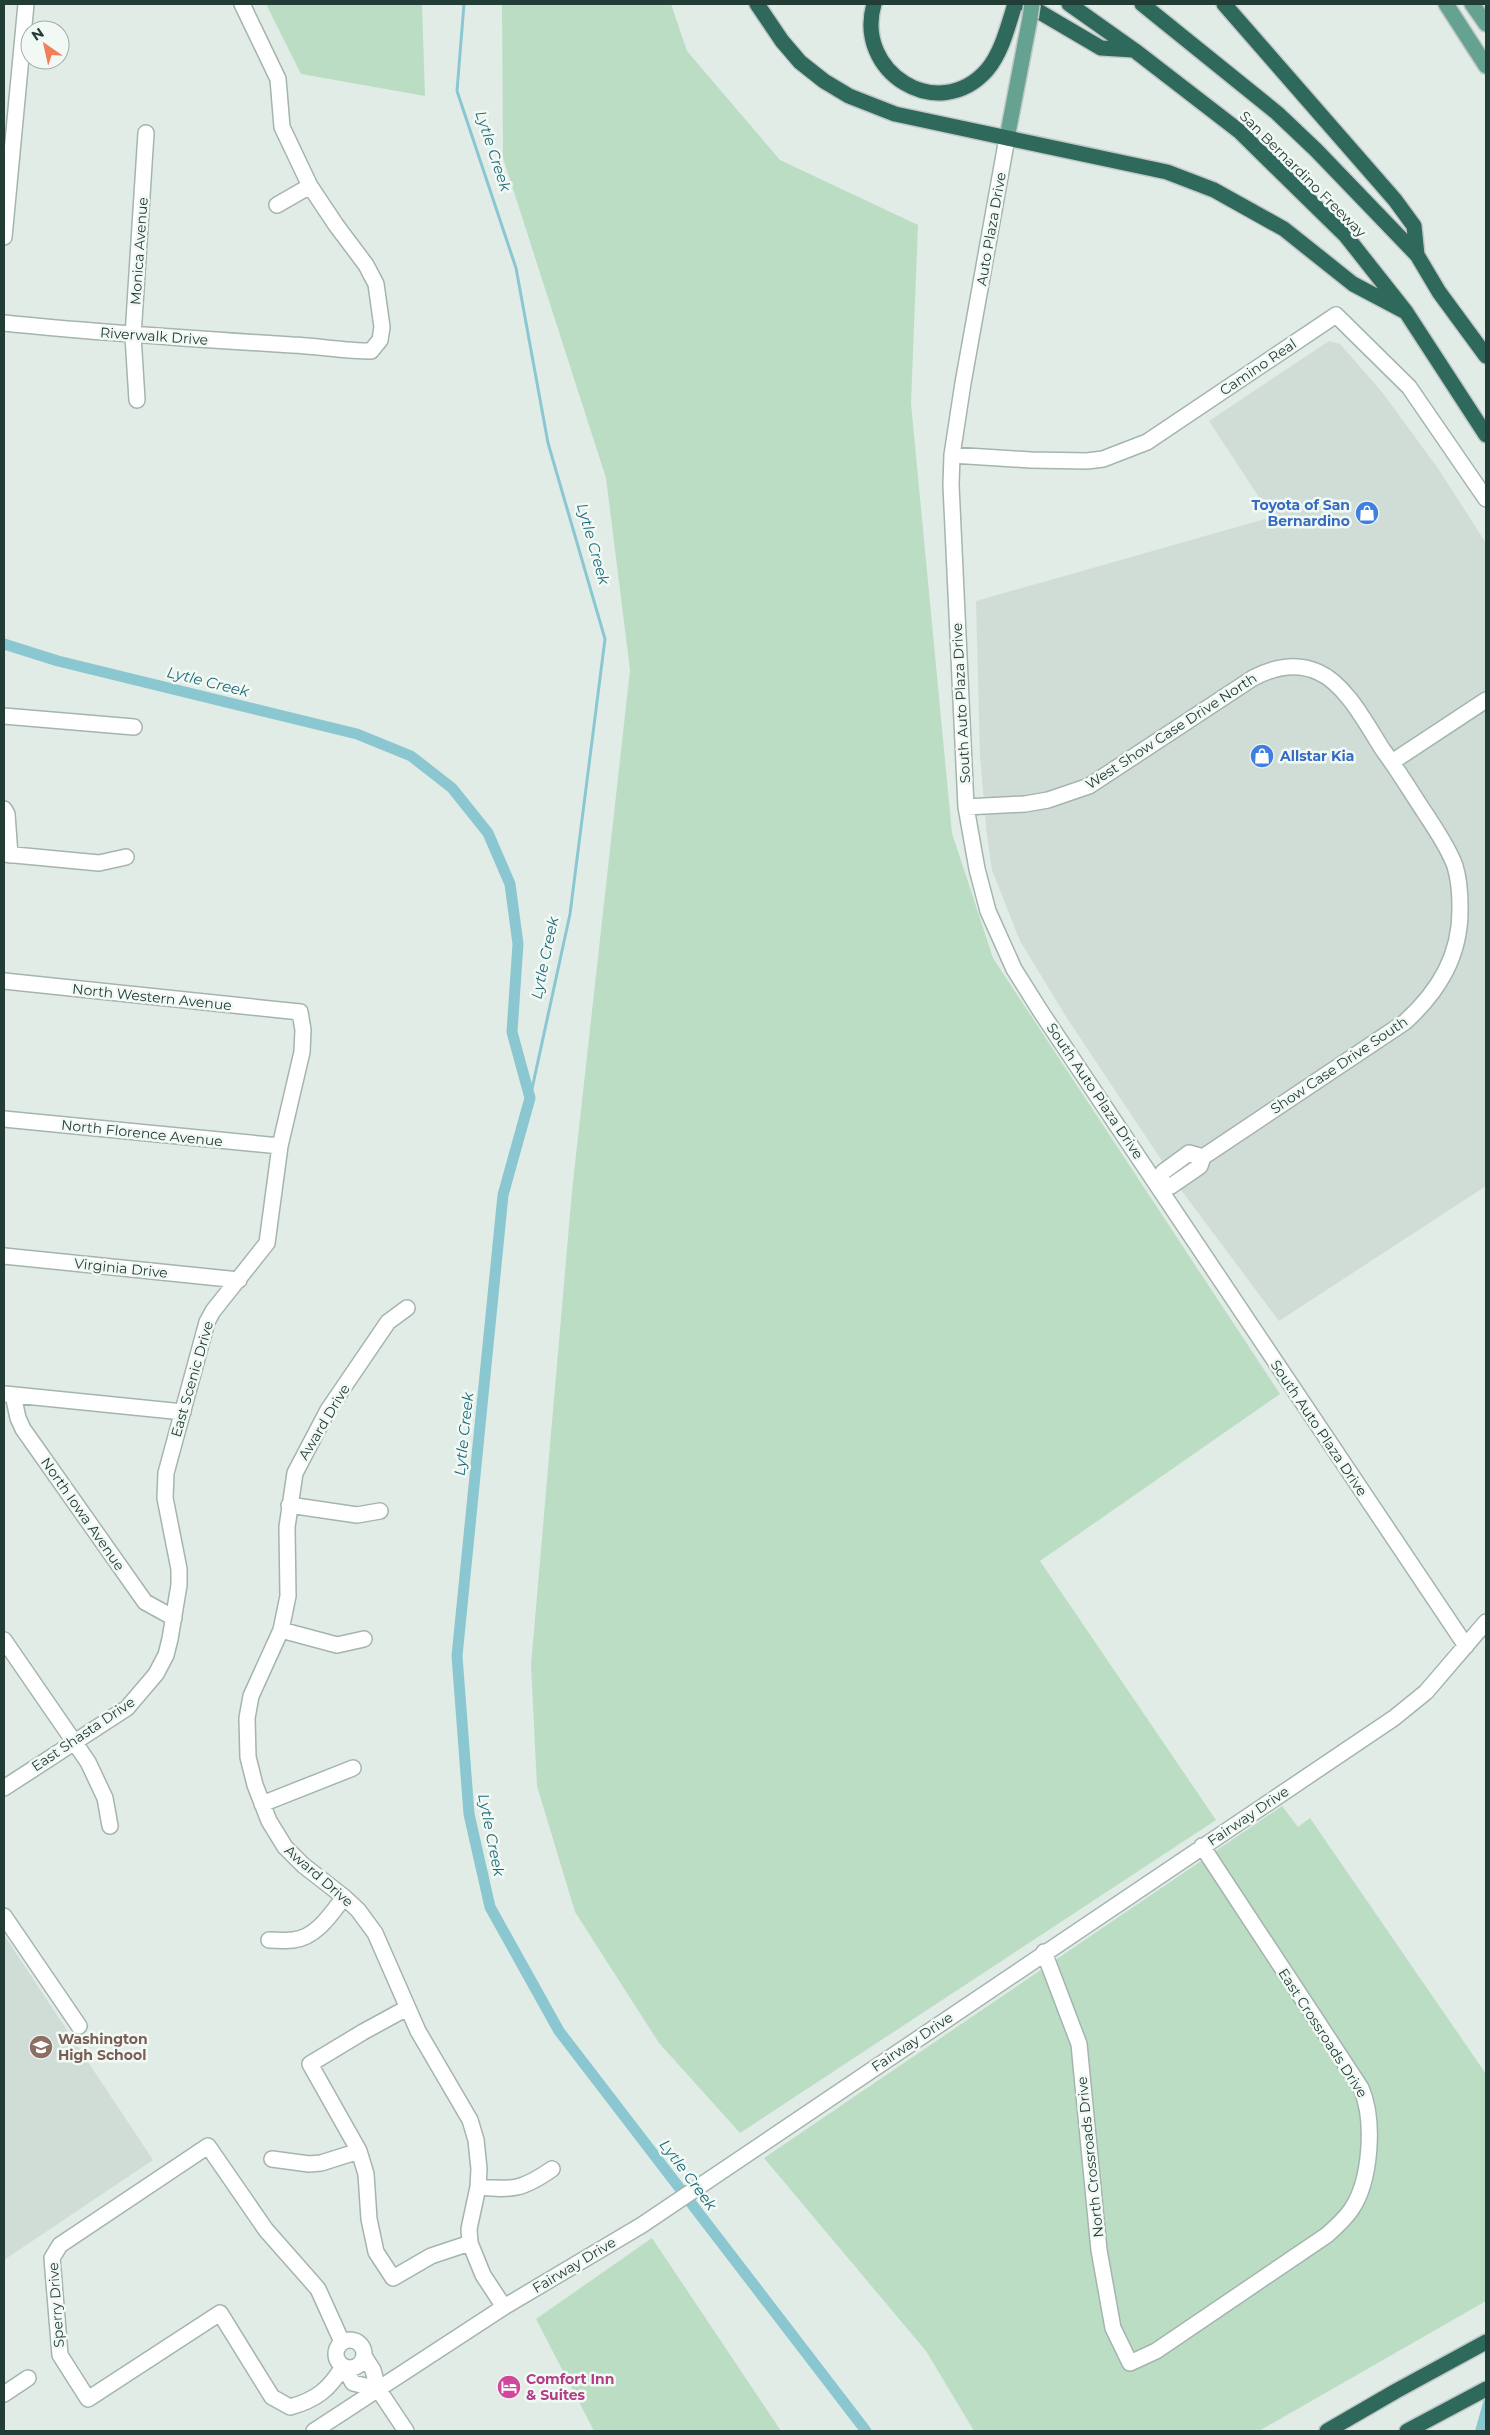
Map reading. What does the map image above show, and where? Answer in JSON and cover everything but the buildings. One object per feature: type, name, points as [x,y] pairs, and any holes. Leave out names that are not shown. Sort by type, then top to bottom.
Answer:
[{"type":"highway","points":[[757,4],[782,41],[800,62],[824,81],[849,96],[895,114],[1167,172],[1214,190],[1284,229],[1353,284],[1406,312]]},
{"type":"highway","points":[[874,4],[871,32],[874,47],[880,60],[891,74],[906,85],[925,91],[949,92],[968,84],[987,70],[1001,46],[1015,4]]},
{"type":"highway","points":[[1026,4],[1102,48],[1134,50]]},
{"type":"highway","name":"San Bernardino Freeway","points":[[1068,4],[1134,50],[1239,131],[1346,236],[1406,312],[1486,435]]},
{"type":"highway","name":"San Bernardino Freeway","points":[[1142,4],[1277,113],[1316,150],[1417,255],[1440,292],[1486,356]]},
{"type":"highway","points":[[1224,4],[1395,200],[1414,226],[1417,255]]},
{"type":"highway","points":[[1327,2431],[1486,2342]]},
{"type":"highway","points":[[1412,2429],[1486,2389]]},
{"type":"main road","name":"Auto Plaza Drive","points":[[1007,138],[1028,38],[1032,4]]},
{"type":"main road","points":[[1446,4],[1486,66]]},
{"type":"main road","points":[[1472,4],[1486,24]]},
{"type":"street","points":[[4,237],[26,4]]},
{"type":"street","points":[[242,4],[278,79],[282,127],[310,186],[277,205]]},
{"type":"street","name":"Monica Avenue","points":[[137,400],[133,336],[146,133]]},
{"type":"street","name":"Auto Plaza Drive","points":[[952,455],[1007,138]]},
{"type":"street","name":"Riverwalk Drive","points":[[4,323],[133,336],[305,345],[371,351],[380,340],[382,327],[376,284],[366,264],[336,225],[310,186]]},
{"type":"street","name":"Camino Real","points":[[952,455],[1030,460],[1087,461],[1103,459],[1125,452],[1147,442],[1336,315],[1409,387],[1486,499]]},
{"type":"street","name":"South Auto Plaza Drive","points":[[952,455],[952,532],[966,807],[977,869],[988,911],[1014,969],[1063,1045],[1159,1186],[1267,1352],[1466,1646]]},
{"type":"street","name":"West Show Case Drive North","points":[[966,807],[1033,803],[1058,799],[1089,786],[1253,678],[1268,670],[1283,667],[1310,669],[1320,672],[1337,684],[1392,762]]},
{"type":"street","points":[[1392,762],[1486,700]]},
{"type":"street","points":[[4,716],[134,727]]},
{"type":"street","name":"Show Case Drive South","points":[[1159,1186],[1163,1172],[1189,1154],[1203,1157],[1405,1022],[1424,1005],[1447,970],[1458,943],[1460,919],[1459,884],[1455,866],[1445,845],[1392,762]]},
{"type":"street","points":[[4,809],[7,814],[7,854],[99,863],[126,857]]},
{"type":"street","name":"North Western Avenue","points":[[4,981],[300,1012]]},
{"type":"street","name":"East Scenic Drive","points":[[174,1618],[179,1569],[165,1498],[164,1486],[169,1460],[207,1322],[213,1311],[267,1243],[280,1146],[302,1052],[303,1030],[300,1012]]},
{"type":"street","name":"North Florence Avenue","points":[[4,1119],[280,1146]]},
{"type":"street","name":"Virginia Drive","points":[[4,1256],[239,1280]]},
{"type":"street","name":"Award Drive","points":[[407,1308],[388,1322],[328,1410],[295,1473],[289,1505],[287,1541],[289,1580],[281,1630],[251,1696],[247,1718],[248,1757],[262,1804],[269,1821],[284,1847],[358,1910],[375,1933],[406,2008],[470,2120],[477,2150],[478,2186],[469,2229],[470,2243],[483,2275],[504,2307]]},
{"type":"street","points":[[8,1394],[183,1412]]},
{"type":"street","name":"North Iowa Avenue","points":[[8,1394],[23,1429],[145,1602],[174,1618]]},
{"type":"street","points":[[289,1505],[357,1515],[380,1511]]},
{"type":"street","name":"East Shasta Drive","points":[[4,1788],[127,1708],[145,1689],[166,1655],[174,1618]]},
{"type":"street","name":"Fairway Drive","points":[[314,2431],[504,2307],[642,2225],[1044,1952],[1394,1718],[1426,1692],[1486,1622]]},
{"type":"street","points":[[281,1630],[336,1644],[364,1639]]},
{"type":"street","points":[[4,1640],[100,1783],[110,1826]]},
{"type":"street","points":[[262,1804],[353,1768]]},
{"type":"street","name":"East Crossroads Drive","points":[[1130,2363],[1156,2351],[1327,2235],[1342,2222],[1352,2209],[1367,2164],[1370,2116],[1362,2088],[1202,1846]]},
{"type":"street","points":[[269,1940],[295,1940],[308,1934],[328,1919],[344,1897]]},
{"type":"street","points":[[4,1916],[78,2026]]},
{"type":"street","name":"North Crossroads Drive","points":[[1044,1952],[1079,2044],[1099,2250],[1113,2328],[1130,2363]]},
{"type":"street","points":[[406,2008],[310,2064],[359,2151],[366,2174],[369,2219],[376,2252],[393,2278],[431,2256],[470,2243]]},
{"type":"street","name":"Sperry Drive","points":[[208,2146],[266,2230],[318,2288],[342,2342],[336,2354],[343,2366],[332,2385],[305,2403],[290,2407],[272,2397],[220,2313],[88,2400],[60,2355],[52,2258],[60,2245],[208,2146]]},
{"type":"street","points":[[272,2159],[309,2164],[321,2163],[359,2151]]},
{"type":"street","points":[[478,2186],[504,2189],[523,2187],[531,2184],[552,2169]]},
{"type":"street","points":[[342,2342],[351,2339],[360,2343],[364,2356],[373,2370],[378,2389],[406,2431]]},
{"type":"street","points":[[343,2366],[356,2367],[364,2356]]},
{"type":"street","points":[[343,2366],[353,2382],[378,2389]]},
{"type":"street","points":[[4,2394],[28,2378]]},
{"type":"shaded area","points":[[1329,341],[1340,344],[1382,392],[1437,467],[1486,543],[1486,1186],[1279,1321],[1184,1194],[1065,1015],[1020,941],[992,870],[987,836],[980,756],[976,601],[1272,517],[1209,421]]},
{"type":"shaded area","name":"Washington High School","points":[[4,1935],[153,2160],[4,2260]]},
{"type":"green space","points":[[266,4],[422,4],[425,96],[301,74]]},
{"type":"green space","points":[[502,4],[671,4],[687,51],[780,160],[918,225],[911,403],[952,833],[993,958],[1280,1394],[1040,1561],[1216,1820],[740,2133],[659,2043],[575,1912],[537,1786],[531,1665],[572,1191],[630,670],[606,478],[503,158]]},
{"type":"green space","points":[[1282,1806],[1298,1827],[1310,1818],[1486,2074],[1486,2301],[1259,2431],[974,2431],[926,2351],[764,2158]]},
{"type":"green space","points":[[652,2238],[781,2431],[594,2431],[536,2319]]},
{"type":"water","points":[[1486,2392],[1486,2431],[1475,2431]]},
{"type":"waterway","name":"Lytle Creek","points":[[464,4],[457,91],[516,268],[548,443],[605,639],[570,914],[530,1098]]},
{"type":"waterway","name":"Lytle Creek","points":[[4,644],[58,661],[357,734],[411,756],[452,788],[488,833],[510,884],[518,944],[512,1032],[530,1098],[503,1195],[457,1656],[469,1814],[490,1907],[559,2031],[866,2431]]},
{"type":"place","name":"Toyota of San Bernardino","points":[[1367,513]]},
{"type":"place","name":"Allstar Kia","points":[[1262,756]]},
{"type":"place","name":"Washington High School","points":[[41,2047]]},
{"type":"place","name":"Comfort Inn & Suites","points":[[509,2387]]}]
